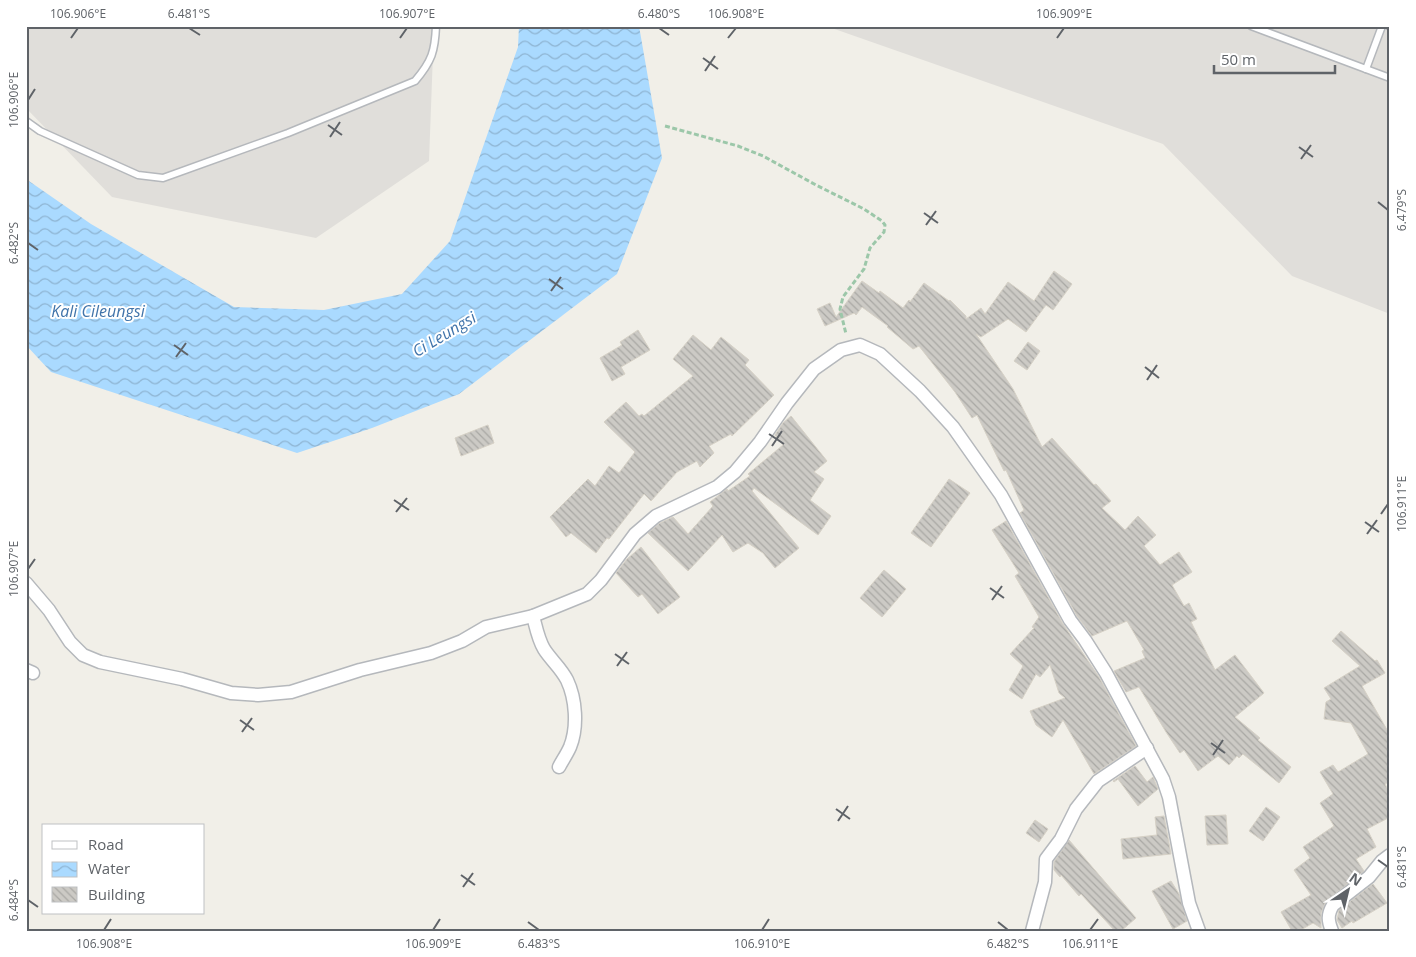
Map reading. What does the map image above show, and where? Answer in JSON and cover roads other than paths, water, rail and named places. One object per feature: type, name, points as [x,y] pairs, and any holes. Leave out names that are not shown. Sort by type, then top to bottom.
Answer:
[{"type":"street","points":[[26,584],[49,610],[70,642],[83,655],[108,664],[182,679],[231,693],[258,695],[291,692],[360,670],[432,652],[462,641],[486,626],[533,616],[587,594],[600,580],[634,534],[656,516],[717,487],[736,472],[760,442],[786,403],[814,369],[833,355],[849,347],[860,346],[880,354],[920,391],[953,427],[1001,495],[1070,620],[1106,673],[1163,779],[1188,903],[1199,931]]},
{"type":"street","points":[[533,616],[540,640],[567,681],[573,700],[574,735],[559,767]]},
{"type":"street","points":[[1032,931],[1045,882],[1046,859],[1061,839],[1082,800],[1098,782],[1147,748]]},
{"type":"street","points":[[1332,931],[1328,920],[1329,912],[1333,905],[1369,877],[1382,861],[1390,855]]},
{"type":"lane","points":[[26,121],[40,131],[138,175],[163,178],[288,133],[416,81],[425,70],[435,49],[436,26]]},
{"type":"lane","points":[[1251,26],[1390,78]]},
{"type":"lane","points":[[1366,69],[1382,26]]},
{"type":"water","points":[[519,26],[639,26],[662,158],[617,274],[459,394],[372,428],[297,453],[51,372],[26,345],[26,179],[91,224],[234,307],[324,310],[402,294],[450,241],[518,47]]},
{"type":"water label","name":"Kali Cileungsi","points":[[98,311]]},
{"type":"water label","name":"Ci Leungsi","points":[[444,334]]}]
